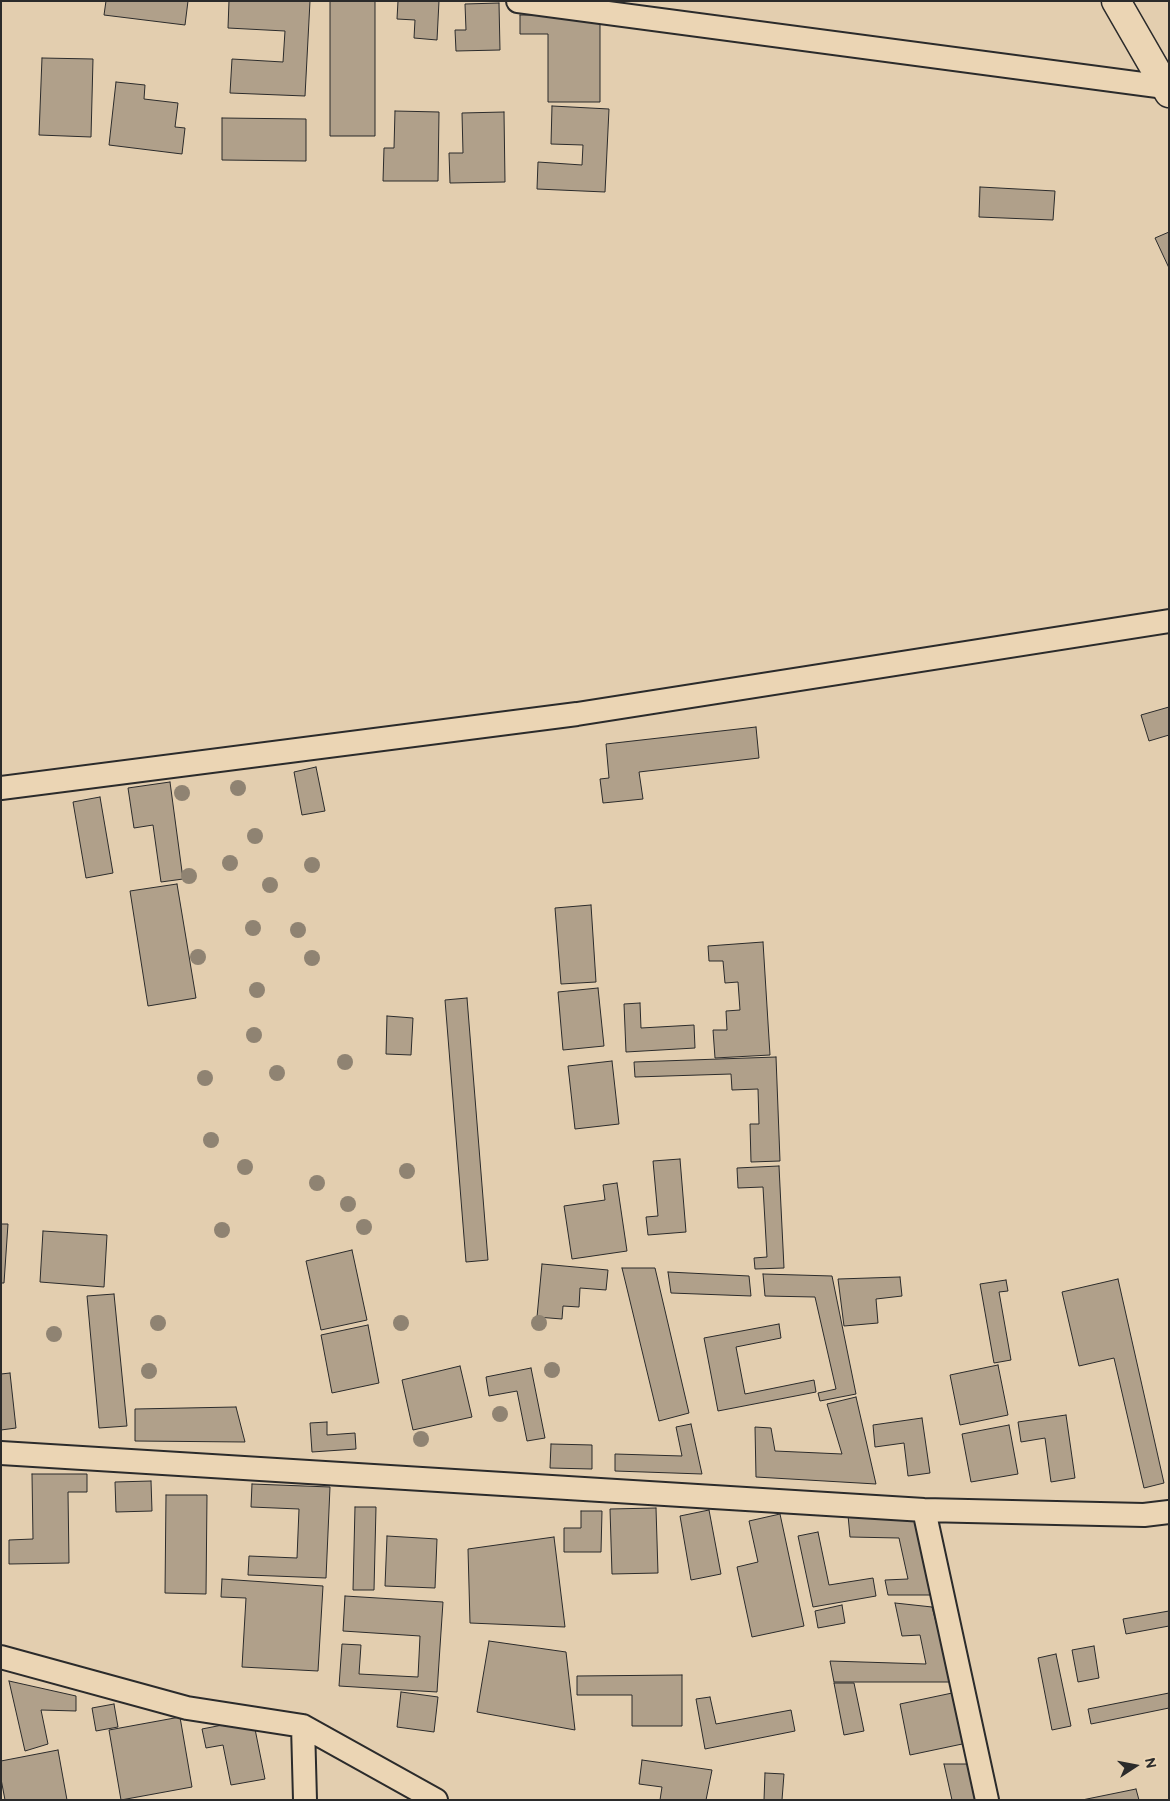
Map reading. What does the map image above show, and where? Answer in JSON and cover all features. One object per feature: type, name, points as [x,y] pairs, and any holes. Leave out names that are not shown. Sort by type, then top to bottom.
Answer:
[{"type":"street","points":[[518,1],[1167,90]]},
{"type":"street","points":[[1116,1],[1167,90]]},
{"type":"street","points":[[1,788],[578,714],[1169,621]]},
{"type":"street","points":[[1,1453],[924,1510],[1144,1515],[1169,1512]]},
{"type":"street","points":[[924,1510],[987,1800]]},
{"type":"street","points":[[1,1657],[187,1708],[303,1726],[436,1800]]},
{"type":"street","points":[[303,1726],[305,1800]]},
{"type":"building","points":[[106,1],[188,1],[185,25],[104,15]]},
{"type":"building","points":[[229,1],[310,1],[305,96],[230,93],[232,59],[283,62],[285,31],[228,28]]},
{"type":"building","points":[[330,1],[375,1],[375,136],[330,136]]},
{"type":"building","points":[[398,1],[439,1],[437,40],[414,38],[415,20],[397,19]]},
{"type":"building","points":[[499,3],[500,50],[456,51],[455,30],[466,30],[465,4]]},
{"type":"building","points":[[520,15],[600,15],[600,102],[548,102],[548,34],[520,34]]},
{"type":"building","points":[[42,58],[93,59],[91,137],[39,135]]},
{"type":"building","points":[[116,82],[145,85],[144,99],[178,103],[175,127],[185,128],[182,154],[109,145]]},
{"type":"building","points":[[552,106],[609,109],[605,192],[537,189],[538,162],[582,165],[583,145],[551,144]]},
{"type":"building","points":[[395,111],[439,112],[438,181],[383,181],[384,148],[394,148]]},
{"type":"building","points":[[504,112],[505,182],[450,183],[449,153],[463,153],[462,113]]},
{"type":"building","points":[[222,118],[306,119],[306,161],[222,160]]},
{"type":"building","points":[[980,187],[1055,191],[1053,220],[979,217]]},
{"type":"building","points":[[1169,232],[1169,268],[1155,238]]},
{"type":"building","points":[[1169,707],[1169,735],[1149,741],[1141,715]]},
{"type":"building","points":[[756,727],[759,758],[639,772],[643,799],[603,803],[600,779],[609,778],[606,744]]},
{"type":"building","points":[[316,767],[325,811],[302,815],[294,772]]},
{"type":"building","points":[[170,782],[183,879],[161,882],[153,825],[134,828],[128,788]]},
{"type":"building","points":[[100,797],[113,873],[86,878],[73,802]]},
{"type":"building","points":[[177,884],[196,998],[148,1006],[130,891]]},
{"type":"building","points":[[591,905],[596,982],[561,984],[555,908]]},
{"type":"building","points":[[763,942],[770,1055],[715,1058],[713,1030],[727,1030],[726,1011],[740,1010],[738,982],[725,983],[723,961],[709,961],[708,946]]},
{"type":"building","points":[[598,988],[604,1046],[563,1050],[558,992]]},
{"type":"building","points":[[467,998],[488,1260],[466,1262],[445,1000]]},
{"type":"building","points":[[640,1003],[641,1028],[694,1025],[695,1048],[626,1052],[624,1004]]},
{"type":"building","points":[[387,1016],[413,1018],[411,1055],[386,1054]]},
{"type":"building","points":[[776,1057],[780,1161],[751,1162],[750,1124],[759,1124],[758,1089],[732,1090],[731,1074],[635,1077],[634,1062]]},
{"type":"building","points":[[612,1061],[619,1124],[575,1129],[568,1066]]},
{"type":"building","points":[[680,1159],[686,1232],[648,1235],[646,1217],[658,1216],[653,1161]]},
{"type":"building","points":[[779,1166],[784,1268],[755,1269],[754,1258],[767,1257],[763,1187],[738,1188],[737,1168]]},
{"type":"building","points":[[617,1183],[627,1251],[572,1259],[564,1206],[605,1200],[603,1185]]},
{"type":"building","points":[[1,1224],[8,1224],[4,1283],[1,1283]]},
{"type":"building","points":[[43,1231],[107,1235],[104,1287],[40,1282]]},
{"type":"building","points":[[352,1250],[367,1320],[321,1330],[306,1261]]},
{"type":"building","points":[[542,1264],[608,1270],[606,1290],[580,1288],[579,1307],[563,1306],[562,1319],[537,1317]]},
{"type":"building","points":[[622,1268],[655,1268],[689,1413],[659,1421]]},
{"type":"building","points":[[668,1272],[749,1276],[751,1296],[671,1293]]},
{"type":"building","points":[[763,1274],[832,1276],[856,1394],[820,1401],[818,1393],[836,1389],[815,1297],[765,1296]]},
{"type":"building","points":[[900,1277],[902,1296],[876,1299],[878,1323],[844,1326],[838,1279]]},
{"type":"building","points":[[1118,1279],[1164,1483],[1144,1488],[1114,1358],[1079,1366],[1062,1292]]},
{"type":"building","points":[[1006,1280],[1008,1291],[999,1292],[1011,1360],[994,1363],[980,1284]]},
{"type":"building","points":[[114,1294],[127,1426],[99,1428],[87,1296]]},
{"type":"building","points":[[779,1324],[781,1338],[736,1347],[745,1394],[814,1380],[816,1392],[718,1411],[704,1338]]},
{"type":"building","points":[[368,1325],[379,1383],[332,1393],[321,1335]]},
{"type":"building","points":[[998,1365],[1008,1415],[960,1425],[950,1375]]},
{"type":"building","points":[[460,1366],[472,1417],[413,1430],[402,1380]]},
{"type":"building","points":[[531,1368],[545,1438],[527,1441],[517,1391],[489,1396],[486,1377]]},
{"type":"building","points":[[10,1373],[16,1428],[1,1430],[1,1374]]},
{"type":"building","points":[[856,1397],[876,1484],[756,1477],[755,1427],[771,1428],[775,1451],[842,1454],[827,1404]]},
{"type":"building","points":[[236,1407],[245,1442],[135,1441],[135,1409]]},
{"type":"building","points":[[1066,1415],[1075,1478],[1051,1482],[1045,1438],[1021,1442],[1018,1422]]},
{"type":"building","points":[[922,1418],[930,1473],[908,1476],[904,1443],[875,1447],[873,1425]]},
{"type":"building","points":[[327,1422],[327,1435],[355,1433],[356,1449],[312,1452],[310,1423]]},
{"type":"building","points":[[691,1424],[702,1474],[615,1471],[615,1454],[682,1456],[676,1427]]},
{"type":"building","points":[[1009,1425],[1018,1474],[971,1482],[962,1434]]},
{"type":"building","points":[[551,1444],[592,1445],[592,1469],[550,1468]]},
{"type":"building","points":[[32,1474],[87,1474],[87,1492],[68,1492],[69,1563],[9,1564],[9,1540],[33,1539]]},
{"type":"building","points":[[151,1481],[152,1511],[116,1512],[115,1482]]},
{"type":"building","points":[[252,1484],[330,1487],[326,1578],[248,1575],[249,1556],[297,1558],[299,1509],[251,1507]]},
{"type":"building","points":[[166,1495],[207,1495],[206,1594],[165,1593]]},
{"type":"building","points":[[355,1507],[376,1507],[374,1590],[353,1590]]},
{"type":"building","points":[[656,1508],[658,1573],[612,1574],[610,1509]]},
{"type":"building","points":[[709,1510],[721,1574],[691,1580],[680,1516]]},
{"type":"building","points":[[581,1511],[602,1511],[601,1552],[564,1552],[564,1528],[581,1528]]},
{"type":"building","points":[[780,1514],[804,1626],[752,1637],[737,1567],[758,1562],[749,1521]]},
{"type":"building","points":[[848,1515],[918,1516],[933,1595],[888,1595],[885,1580],[908,1579],[899,1538],[850,1537]]},
{"type":"building","points":[[818,1532],[829,1585],[873,1578],[876,1596],[813,1607],[798,1536]]},
{"type":"building","points":[[387,1536],[437,1539],[435,1588],[385,1586]]},
{"type":"building","points":[[554,1537],[565,1627],[470,1623],[468,1549]]},
{"type":"building","points":[[222,1579],[323,1586],[318,1671],[242,1667],[246,1598],[221,1597]]},
{"type":"building","points":[[345,1596],[443,1602],[437,1692],[339,1686],[342,1644],[361,1645],[359,1674],[418,1677],[420,1636],[343,1631]]},
{"type":"building","points":[[895,1603],[932,1607],[952,1682],[834,1682],[830,1661],[926,1664],[920,1635],[902,1636]]},
{"type":"building","points":[[842,1605],[845,1623],[818,1628],[815,1611]]},
{"type":"building","points":[[1169,1611],[1169,1626],[1126,1634],[1123,1619]]},
{"type":"building","points":[[489,1641],[566,1652],[575,1730],[477,1712]]},
{"type":"building","points":[[1094,1646],[1099,1678],[1078,1682],[1072,1650]]},
{"type":"building","points":[[1056,1654],[1071,1726],[1052,1730],[1038,1658]]},
{"type":"building","points":[[682,1675],[682,1726],[632,1726],[632,1695],[577,1695],[577,1676]]},
{"type":"building","points":[[9,1681],[76,1696],[76,1711],[41,1710],[48,1744],[25,1751]]},
{"type":"building","points":[[834,1683],[854,1683],[864,1731],[844,1735]]},
{"type":"building","points":[[401,1692],[438,1697],[434,1732],[397,1727]]},
{"type":"building","points":[[957,1692],[967,1743],[910,1755],[900,1704]]},
{"type":"building","points":[[1169,1693],[1169,1708],[1091,1724],[1088,1709]]},
{"type":"building","points":[[710,1697],[716,1724],[791,1710],[795,1731],[705,1749],[696,1699]]},
{"type":"building","points":[[114,1704],[118,1727],[96,1731],[92,1708]]},
{"type":"building","points":[[180,1717],[192,1787],[121,1800],[109,1730]]},
{"type":"building","points":[[253,1719],[265,1779],[231,1785],[223,1745],[206,1748],[202,1729]]},
{"type":"building","points":[[58,1750],[67,1800],[5,1800],[1,1779],[1,1761]]},
{"type":"building","points":[[642,1760],[712,1770],[706,1800],[660,1800],[662,1787],[639,1784]]},
{"type":"building","points":[[944,1764],[971,1764],[980,1800],[952,1800]]},
{"type":"building","points":[[765,1773],[784,1774],[782,1800],[764,1800]]},
{"type":"building","points":[[1136,1789],[1139,1800],[1082,1800]]}]
